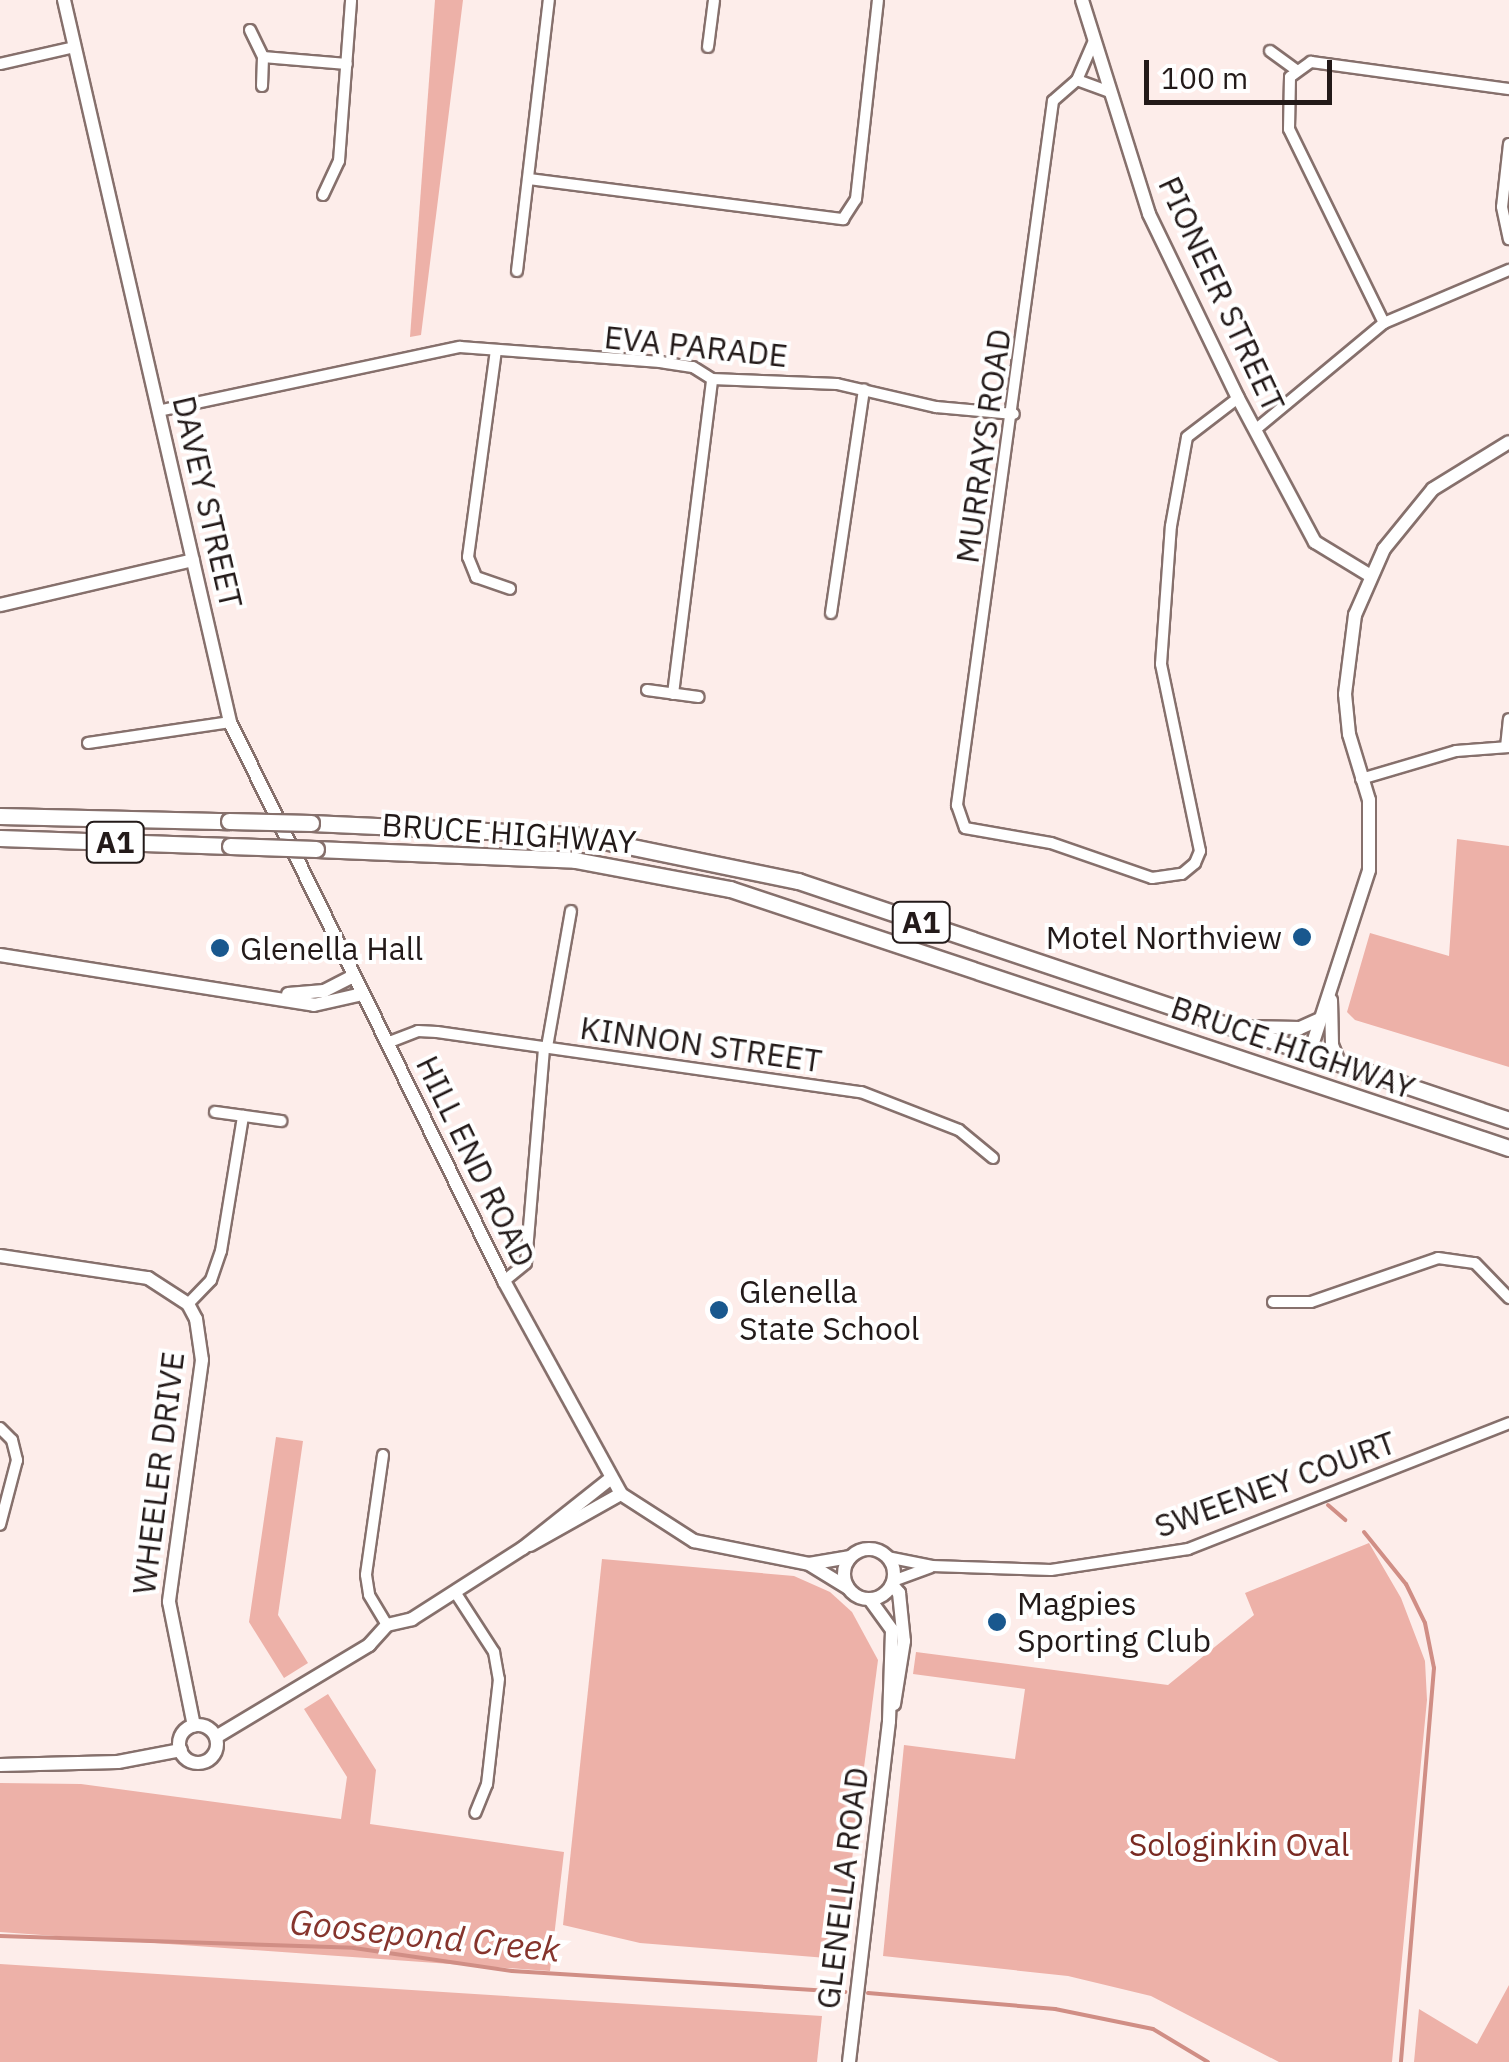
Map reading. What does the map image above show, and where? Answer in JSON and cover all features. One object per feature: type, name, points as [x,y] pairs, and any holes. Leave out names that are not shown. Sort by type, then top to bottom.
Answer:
[{"type":"highway","name":"BRUCE HIGHWAY","points":[[0,816],[518,829],[675,852],[798,881],[1509,1120]]},
{"type":"highway","name":"BRUCE HIGHWAY","points":[[0,838],[575,860],[730,888],[1509,1145]]},
{"type":"highway","points":[[1308,1055],[1323,1076],[1509,1145]]},
{"type":"street","name":"DAVEY STREET","points":[[64,0],[230,722],[362,994]]},
{"type":"street","points":[[323,196],[339,160],[351,0]]},
{"type":"street","points":[[517,270],[550,0]]},
{"type":"street","points":[[708,47],[714,0]]},
{"type":"street","points":[[529,179],[842,219],[856,199],[878,0]]},
{"type":"street","name":"PIONEER STREET","points":[[1082,0],[1149,214],[1238,398],[1314,542],[1368,575]]},
{"type":"street","points":[[250,30],[262,57],[262,86]]},
{"type":"street","name":"MURRAYS ROAD","points":[[1093,40],[1077,80],[1053,101],[1014,414],[957,805],[966,828],[1052,843],[1152,878],[1182,874],[1195,863],[1200,851],[1161,664],[1171,526],[1188,436],[1238,398]]},
{"type":"street","points":[[0,64],[75,47]]},
{"type":"street","points":[[1270,51],[1296,70]]},
{"type":"street","points":[[262,57],[346,64]]},
{"type":"street","points":[[1384,322],[1289,130],[1286,99],[1296,70],[1315,62],[1509,88]]},
{"type":"street","points":[[1077,80],[1110,92]]},
{"type":"street","points":[[1509,144],[1502,207],[1509,239]]},
{"type":"street","points":[[1254,430],[1384,322],[1509,270]]},
{"type":"street","points":[[496,350],[468,557],[476,578],[510,589]]},
{"type":"street","name":"EVA PARADE","points":[[158,411],[430,352],[496,350],[660,362],[693,367],[712,379],[864,389],[936,406],[1014,414]]},
{"type":"street","points":[[673,694],[712,379]]},
{"type":"street","points":[[831,613],[864,389]]},
{"type":"street","points":[[1308,1055],[1331,997],[1369,870],[1370,822],[1349,734],[1346,681],[1368,575],[1433,490],[1509,442]]},
{"type":"street","points":[[0,605],[192,560]]},
{"type":"street","points":[[646,690],[698,697]]},
{"type":"street","points":[[1362,779],[1456,751],[1507,747],[1509,719]]},
{"type":"street","points":[[88,742],[230,722]]},
{"type":"street","points":[[504,1281],[526,1263],[546,1047],[570,911]]},
{"type":"street","points":[[0,955],[266,994],[314,1006],[362,994]]},
{"type":"street","points":[[266,994],[324,991],[352,976]]},
{"type":"street","name":"HILL END ROAD","points":[[362,994],[504,1281],[621,1494],[694,1541],[809,1564],[848,1588]]},
{"type":"street","points":[[1331,997],[1332,1045],[1340,1066]]},
{"type":"street","points":[[1228,1025],[1294,1029],[1320,1019]]},
{"type":"street","name":"KINNON STREET","points":[[387,1042],[418,1030],[861,1092],[959,1130],[993,1158]]},
{"type":"street","points":[[215,1112],[281,1121]]},
{"type":"street","points":[[0,1256],[148,1278],[188,1304],[211,1280],[221,1251],[244,1116]]},
{"type":"street","points":[[1272,1302],[1310,1302],[1438,1258],[1475,1263],[1509,1298]]},
{"type":"street","name":"WHEELER DRIVE","points":[[188,1304],[202,1360],[169,1602],[194,1726]]},
{"type":"street","name":"SWEENEY COURT","points":[[887,1557],[932,1566],[1050,1570],[1188,1549],[1509,1423]]},
{"type":"street","points":[[0,1428],[12,1440],[17,1460],[0,1525]]},
{"type":"street","points":[[383,1455],[366,1575],[369,1595],[388,1625]]},
{"type":"street","points":[[216,1737],[369,1646],[388,1625],[455,1592],[523,1548],[610,1480]]},
{"type":"street","points":[[523,1548],[559,1534],[621,1494]]},
{"type":"street","points":[[872,1549],[887,1557],[892,1583],[870,1600],[848,1588],[844,1572],[850,1557],[872,1549]]},
{"type":"street","name":"HILL END ROAD","points":[[809,1564],[850,1557]]},
{"type":"street","name":"SWEENEY COURT","points":[[892,1583],[932,1566]]},
{"type":"street","name":"GLENELLA ROAD","points":[[849,2062],[889,1721],[904,1640],[899,1594],[892,1583]]},
{"type":"street","points":[[455,1592],[498,1664],[487,1784],[475,1813]]},
{"type":"street","name":"GLENELLA ROAD","points":[[870,1600],[892,1630],[889,1721]]},
{"type":"street","points":[[194,1726],[216,1737],[214,1754],[206,1762],[189,1760],[180,1750],[182,1734],[194,1726]]},
{"type":"street","points":[[0,1765],[118,1762],[180,1750]]},
{"type":"green space","points":[[435,0],[463,0],[421,335],[410,337]]},
{"type":"green space","points":[[1457,839],[1509,846],[1509,1067],[1355,1020],[1347,1012],[1370,933],[1449,956]]},
{"type":"green space","points":[[276,1437],[303,1441],[278,1615],[308,1663],[284,1678],[249,1622]]},
{"type":"green space","name":"Sologinkin Oval","points":[[1369,1543],[1401,1598],[1425,1661],[1427,1700],[1392,2062],[1279,2062],[1151,1996],[1068,1976],[883,1956],[904,1745],[1015,1759],[1025,1689],[913,1674],[916,1652],[1168,1685],[1254,1615],[1245,1593]]},
{"type":"green space","points":[[602,1559],[794,1576],[830,1592],[852,1612],[878,1660],[839,1959],[640,1943],[563,1925]]},
{"type":"green space","points":[[328,1694],[376,1770],[370,1824],[564,1852],[550,1971],[0,1932],[0,1783],[81,1784],[341,1819],[347,1777],[304,1709]]},
{"type":"green space","points":[[0,1964],[822,2016],[817,2062],[0,2062]]},
{"type":"green space","points":[[1509,1985],[1509,2062],[1414,2062],[1419,2009],[1477,2044]]},
{"type":"waterway","points":[[1328,1505],[1345,1520]]},
{"type":"waterway","points":[[1364,1532],[1406,1584],[1425,1623],[1434,1668],[1401,2062]]},
{"type":"waterway","name":"Goosepond Creek","points":[[0,1936],[354,1948],[512,1971],[845,1992]]},
{"type":"waterway","name":"Goosepond Creek","points":[[868,1993],[1055,2009],[1153,2029],[1208,2062]]},
{"type":"place","name":"Motel Northview","points":[[1302,937]]},
{"type":"place","name":"Glenella Hall","points":[[220,948]]},
{"type":"place","name":"Glenella State School","points":[[719,1310]]},
{"type":"place","name":"Magpies Sporting Club","points":[[997,1622]]}]
